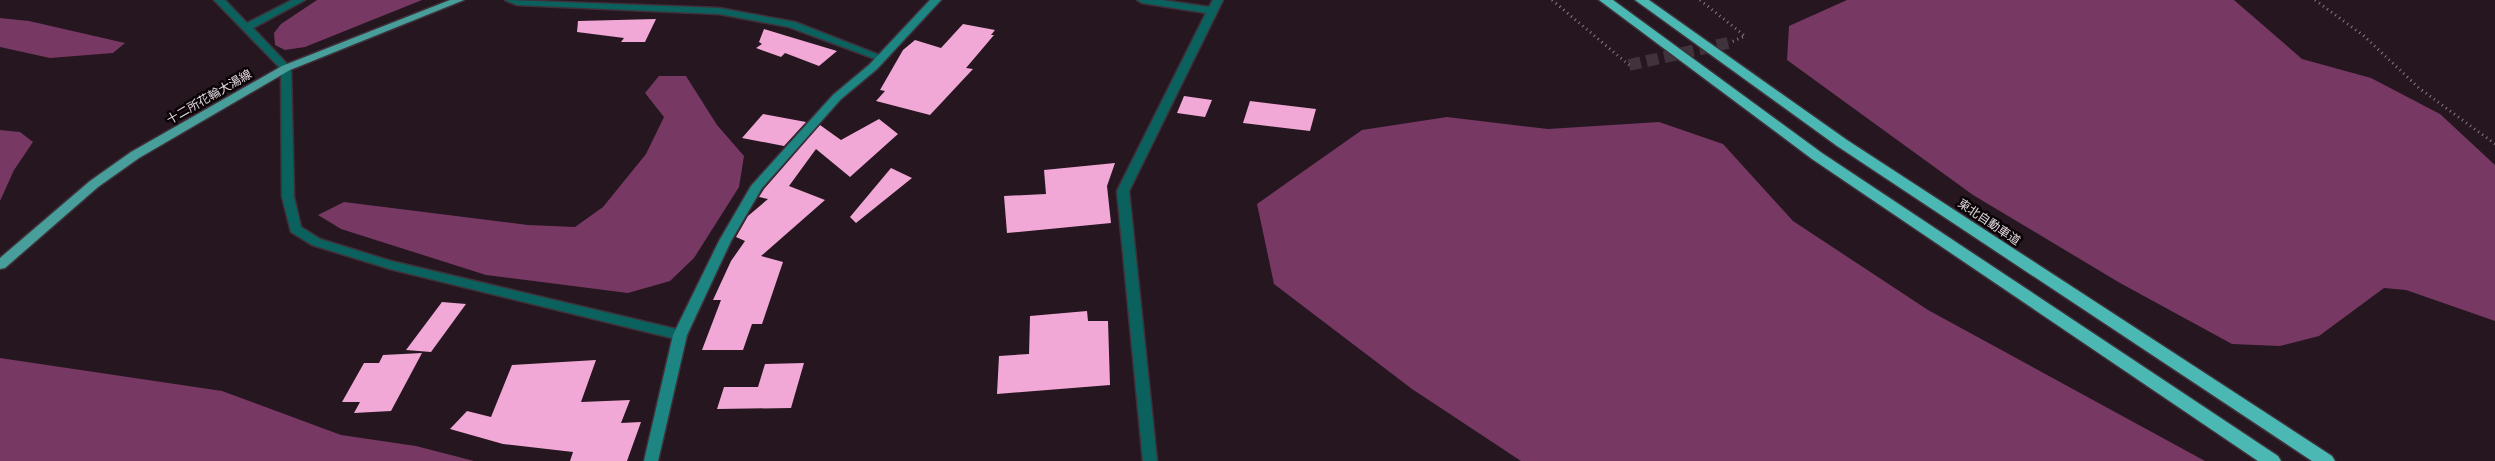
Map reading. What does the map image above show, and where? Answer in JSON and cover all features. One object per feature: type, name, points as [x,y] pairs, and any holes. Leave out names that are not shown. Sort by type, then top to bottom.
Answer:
[{"type":"highway","points":[[1606,0],[1817,156],[2272,461]]},
{"type":"highway","name":"東北自動車道","points":[[1641,0],[1842,143],[2326,461]]},
{"type":"main road","name":"十二所花輪大湯線","points":[[0,265],[94,184],[134,155],[286,68],[459,0]]},
{"type":"street","points":[[219,0],[247,26],[286,68],[288,197],[295,229],[316,242],[390,265],[680,335]]},
{"type":"street","points":[[247,26],[300,0]]},
{"type":"street","points":[[510,0],[719,11],[791,24],[882,58]]},
{"type":"street","points":[[651,461],[680,335],[725,241],[757,186],[837,97],[882,58],[936,0]]},
{"type":"street","points":[[1142,0],[1215,6],[1123,191],[1150,461]]},
{"type":"path","points":[[1552,0],[1629,65]]},
{"type":"path","points":[[1700,0],[1745,36],[1728,44]]},
{"type":"path","points":[[2315,0],[2364,36],[2419,88],[2495,144]]},
{"type":"shaded area","points":[[317,0],[422,0],[305,47],[285,50],[275,45],[274,33],[281,24]]},
{"type":"shaded area","points":[[1847,0],[2234,0],[2302,59],[2371,78],[2440,114],[2495,165],[2495,321],[2406,290],[2384,288],[2319,336],[2280,346],[2232,344],[2120,283],[1973,195],[1787,60],[1789,26]]},
{"type":"shaded area","points":[[0,18],[29,21],[125,43],[113,53],[50,58],[0,47]]},
{"type":"shaded area","points":[[659,76],[686,76],[717,125],[744,156],[739,187],[694,258],[670,281],[628,293],[486,275],[341,229],[318,215],[344,202],[528,225],[575,227],[603,207],[646,154],[664,117],[645,93]]},
{"type":"shaded area","points":[[1447,117],[1548,129],[1659,122],[1723,144],[1793,221],[1928,310],[2205,461],[1521,461],[1412,389],[1274,284],[1257,204],[1362,130]]},
{"type":"shaded area","points":[[0,130],[20,132],[33,142],[14,170],[0,201]]},
{"type":"shaded area","points":[[0,358],[222,391],[341,435],[416,446],[474,461],[0,461]]},
{"type":"building","points":[[656,19],[645,42],[621,42],[624,38],[577,32],[578,21]]},
{"type":"building","points":[[963,24],[995,30],[991,35],[994,35],[966,68],[973,69],[930,115],[876,101],[885,91],[880,90],[903,50],[915,40],[941,48]]},
{"type":"building","points":[[764,29],[837,51],[819,66],[785,53],[781,57],[756,48],[762,44],[759,42]]},
{"type":"building","points":[[1184,96],[1212,100],[1205,117],[1177,113]]},
{"type":"building","points":[[1250,101],[1316,109],[1310,131],[1243,123]]},
{"type":"building","points":[[763,114],[806,122],[784,146],[742,138]]},
{"type":"building","points":[[879,119],[898,134],[850,177],[816,149],[789,186],[825,200],[761,256],[783,262],[762,324],[752,324],[743,350],[702,350],[721,300],[713,300],[731,261],[745,241],[736,237],[748,216],[768,199],[759,197],[764,189],[820,125],[841,140]]},
{"type":"building","points":[[1115,163],[1107,186],[1111,223],[1007,233],[1004,196],[1046,194],[1044,170]]},
{"type":"building","points":[[891,168],[912,178],[856,223],[850,217]]},
{"type":"building","points":[[442,302],[466,304],[431,352],[406,350]]},
{"type":"building","points":[[1087,311],[1088,321],[1108,321],[1110,385],[997,394],[999,356],[1029,354],[1030,316]]},
{"type":"building","points":[[422,353],[391,411],[354,413],[360,402],[342,402],[364,363],[379,363],[383,355]]},
{"type":"building","points":[[596,360],[581,402],[630,400],[621,423],[641,422],[627,461],[570,461],[573,452],[503,444],[450,429],[467,411],[491,417],[512,365]]},
{"type":"building","points":[[804,363],[791,408],[717,409],[724,387],[758,387],[765,364]]},
{"type":"tunnel","points":[[1629,65],[1728,43]]}]
